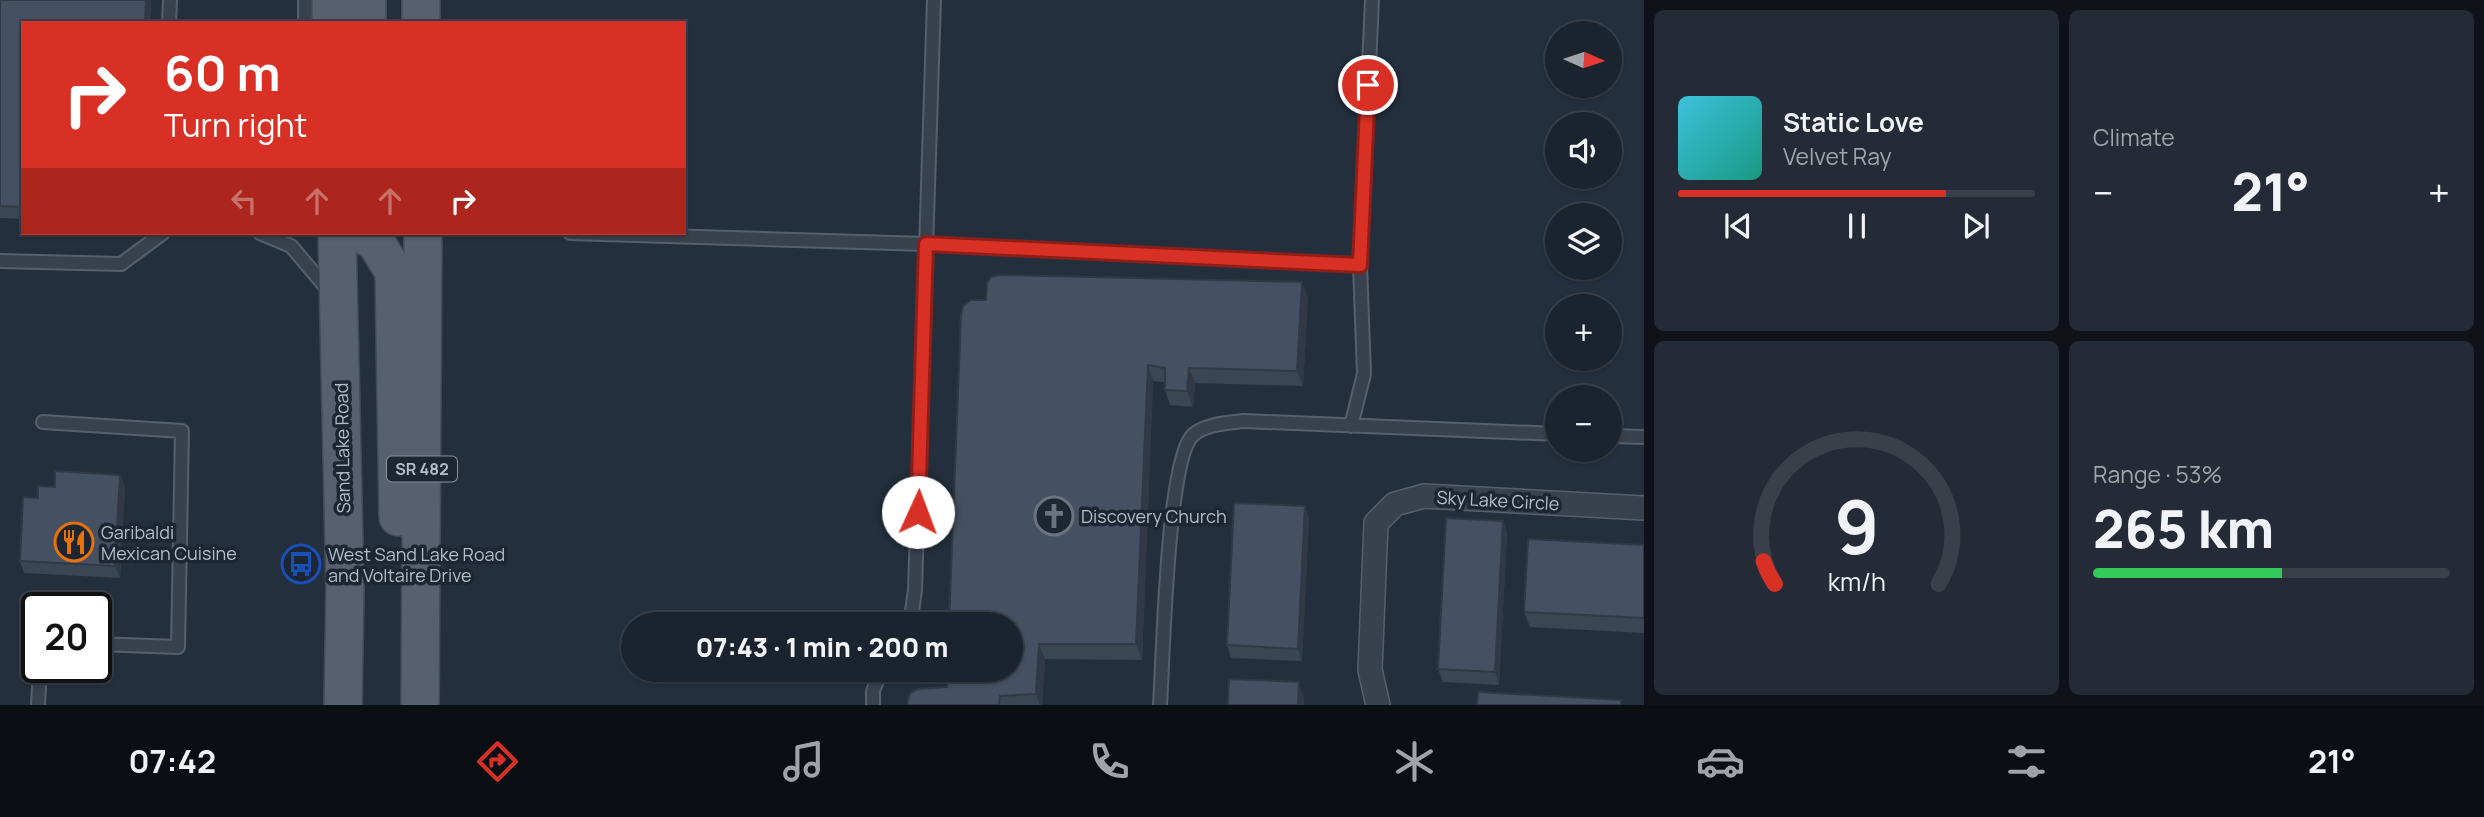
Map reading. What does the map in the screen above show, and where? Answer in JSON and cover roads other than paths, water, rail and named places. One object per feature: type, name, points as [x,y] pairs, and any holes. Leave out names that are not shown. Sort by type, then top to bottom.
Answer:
[{"type":"main road","points":[[331,0],[331,21]]},
{"type":"main road","points":[[367,0],[368,21]]},
{"type":"main road","points":[[421,0],[421,21]]},
{"type":"main road","name":"Sand Lake Road","points":[[337,235],[345,590],[343,705]]},
{"type":"main road","points":[[363,235],[375,242],[394,272],[398,541],[422,634]]},
{"type":"main road","name":"SR 482","points":[[420,705],[423,235]]},
{"type":"street","name":"Sky Lake Circle","points":[[1378,705],[1370,670],[1376,523],[1395,504],[1424,496],[1644,508]]},
{"type":"lane","points":[[169,21],[170,0]]},
{"type":"lane","points":[[305,0],[305,21]]},
{"type":"lane","points":[[912,612],[916,577],[934,0]]},
{"type":"lane","points":[[1352,426],[1364,374],[1360,265],[1372,0]]},
{"type":"lane","points":[[0,261],[121,264],[160,235]]},
{"type":"lane","points":[[265,235],[291,246],[339,303]]},
{"type":"lane","points":[[635,235],[926,244],[1360,265]]},
{"type":"lane","points":[[1160,705],[1169,541],[1181,457],[1192,435],[1214,425],[1244,421],[1545,433]]},
{"type":"lane","points":[[43,422],[182,431],[178,647],[112,645]]},
{"type":"lane","points":[[1622,437],[1644,438]]},
{"type":"lane","points":[[873,705],[876,682]]},
{"type":"lane","points":[[38,705],[39,683]]},
{"type":"place","name":"Discovery Church","points":[[1054,516]]},
{"type":"place","name":"Garibaldi Mexican Cuisine","points":[[74,542]]},
{"type":"place","name":"West Sand Lake Road and Voltaire Drive","points":[[301,564]]}]
